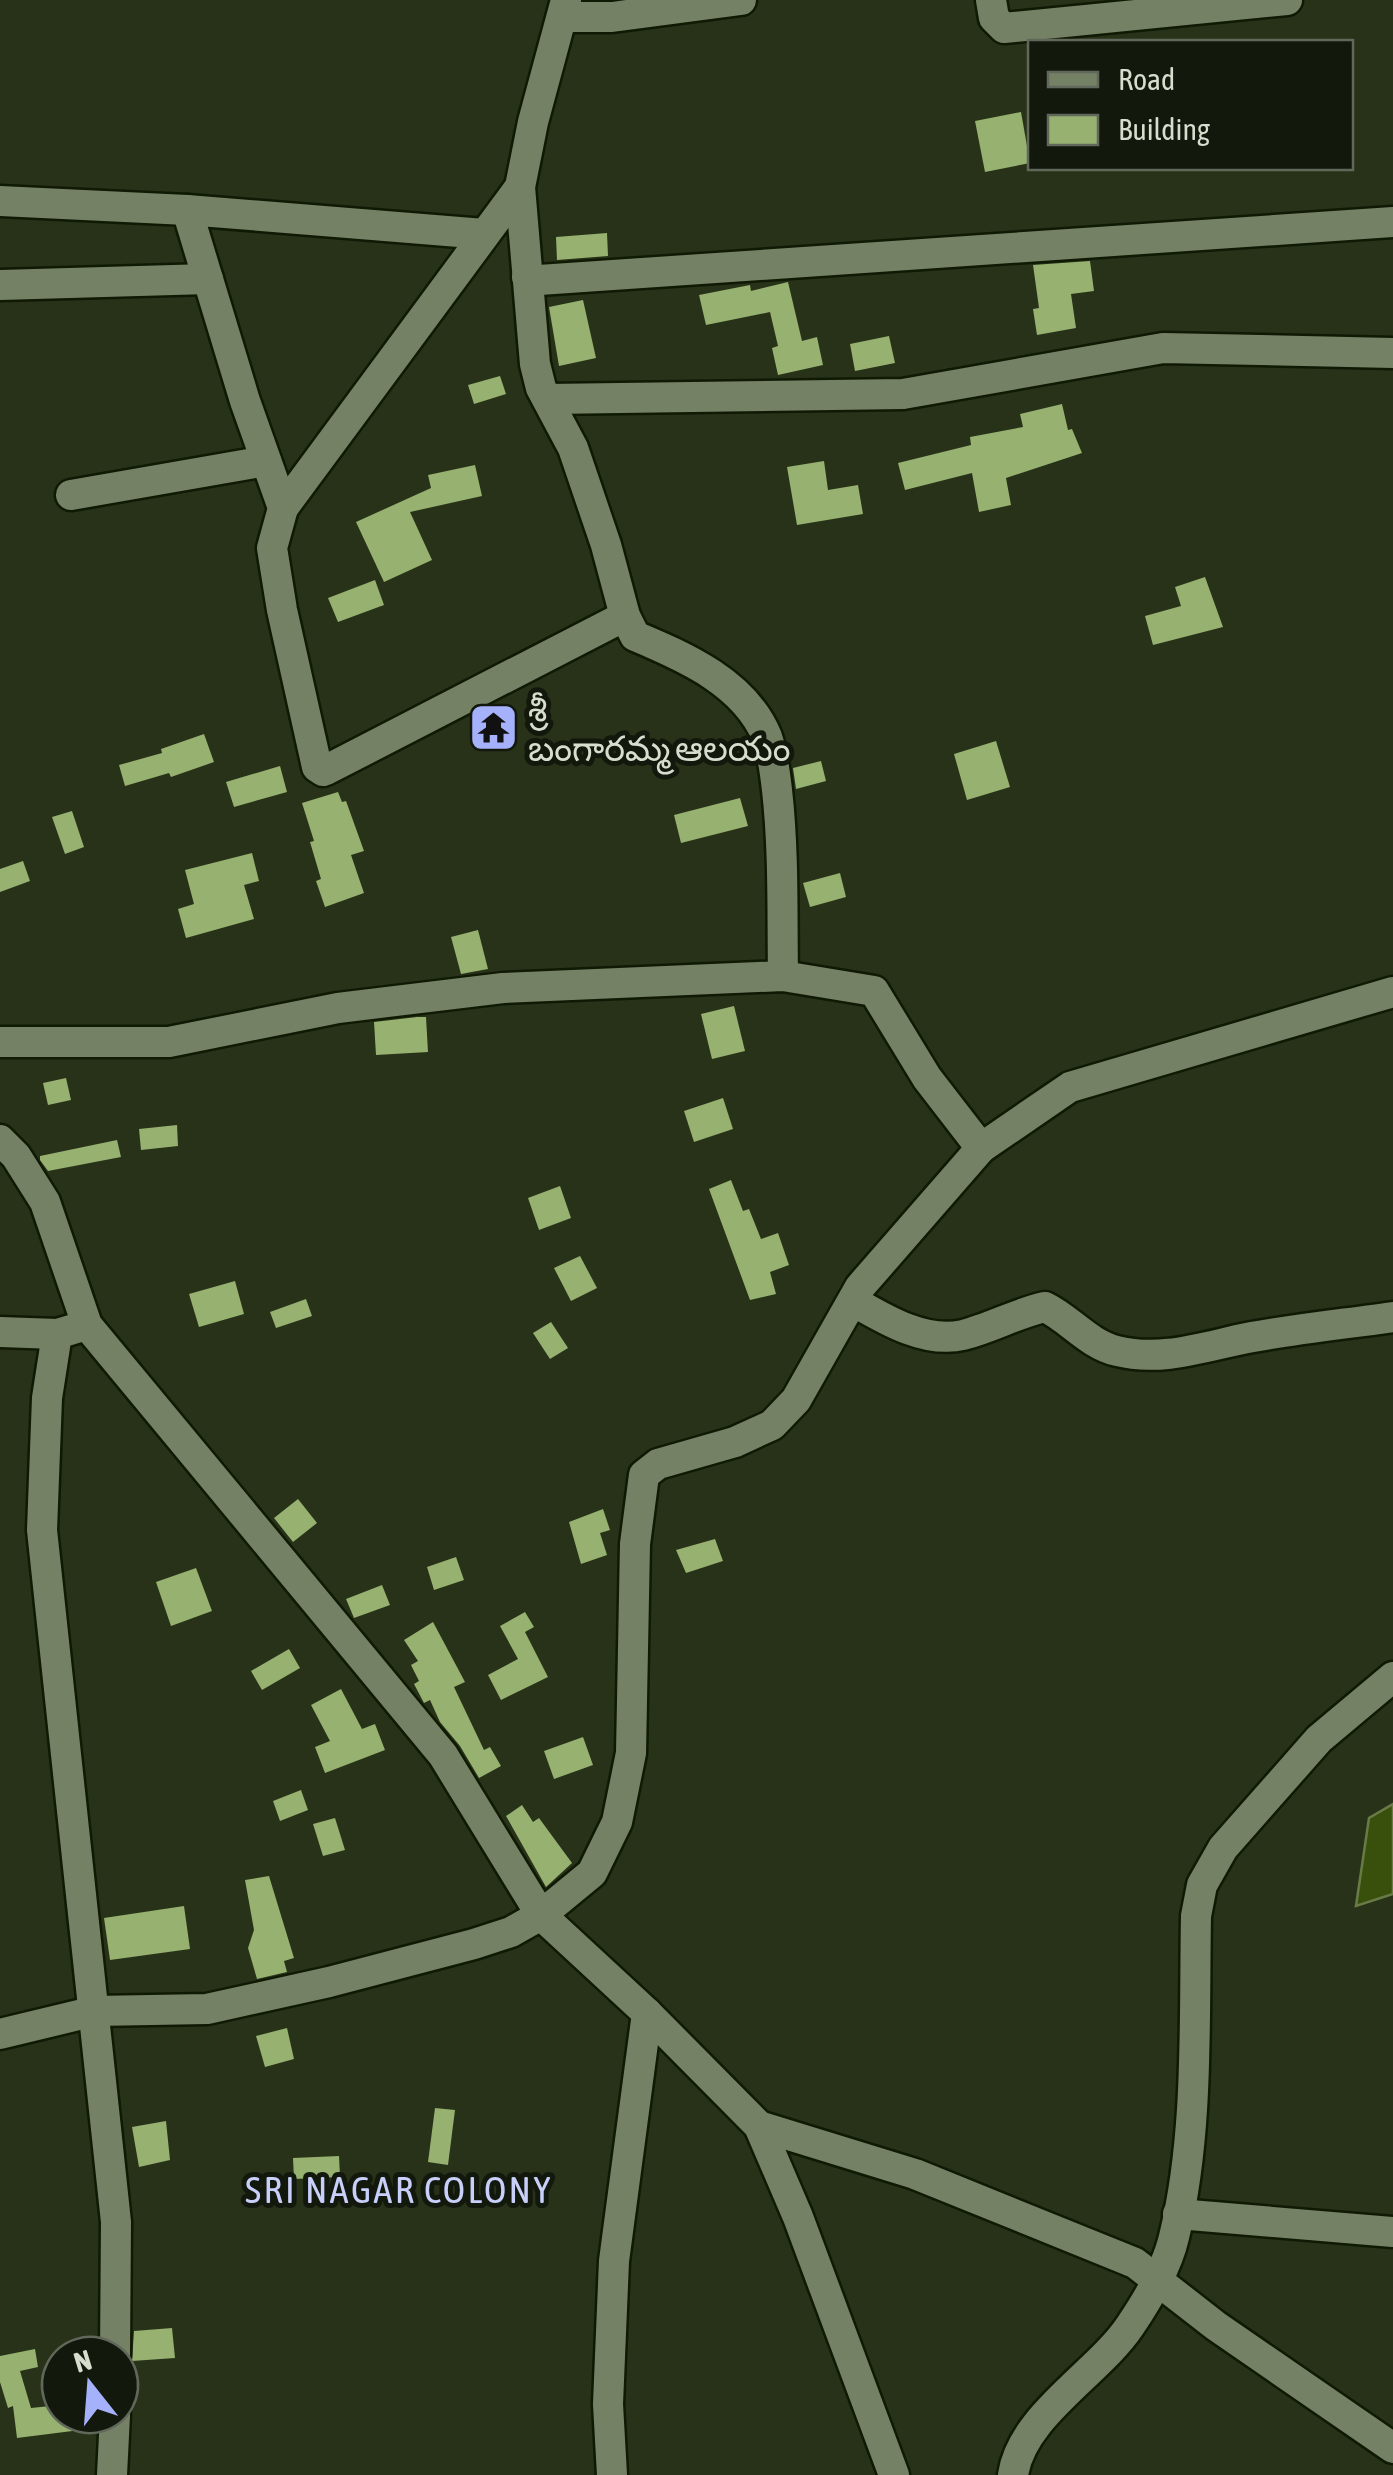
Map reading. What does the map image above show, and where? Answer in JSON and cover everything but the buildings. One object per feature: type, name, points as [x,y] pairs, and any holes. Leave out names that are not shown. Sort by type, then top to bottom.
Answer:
[{"type":"street","points":[[742,0],[612,17],[564,8],[520,187],[535,364],[574,448],[625,616],[636,636],[684,656],[722,680],[766,735],[781,829],[783,976]]},
{"type":"street","points":[[991,0],[994,18],[1004,28],[1287,0]]},
{"type":"street","points":[[520,187],[283,508],[272,548],[282,610],[320,770],[625,616]]},
{"type":"street","points":[[0,200],[187,210],[484,234]]},
{"type":"street","points":[[187,210],[283,508]]},
{"type":"street","points":[[527,276],[539,280],[1393,222]]},
{"type":"street","points":[[0,285],[208,279]]},
{"type":"street","points":[[548,399],[903,394],[1163,348],[1393,352]]},
{"type":"street","points":[[70,495],[266,461]]},
{"type":"street","points":[[0,1042],[169,1042],[338,1008],[503,988],[783,976],[874,991],[927,1078],[980,1148]]},
{"type":"street","points":[[0,2034],[95,2011],[206,2008],[259,1997],[474,1944],[511,1932],[541,1915],[592,1873],[618,1822],[631,1753],[636,1544],[644,1475],[658,1464],[734,1442],[772,1425],[796,1400],[860,1287],[980,1148],[1070,1087],[1393,992]]},
{"type":"street","points":[[0,1140],[16,1156],[45,1202],[87,1325],[442,1755],[541,1915],[647,2013],[759,2126],[798,2217],[894,2475]]},
{"type":"street","points":[[853,1300],[889,1322],[912,1330],[960,1336],[1045,1306],[1093,1342],[1141,1355],[1186,1352],[1247,1338],[1393,1317]]},
{"type":"street","points":[[0,1332],[57,1334],[87,1325]]},
{"type":"street","points":[[57,1334],[47,1398],[42,1530],[116,2222],[115,2335]]},
{"type":"street","points":[[1014,2475],[1022,2446],[1062,2397],[1130,2328],[1174,2241],[1191,2109],[1196,1916],[1202,1886],[1223,1848],[1319,1739],[1393,1677]]},
{"type":"street","points":[[612,2475],[608,2404],[614,2261],[647,2013]]},
{"type":"street","points":[[759,2126],[915,2174],[1135,2263],[1216,2326],[1393,2448]]},
{"type":"street","points":[[1178,2214],[1393,2232]]},
{"type":"street","points":[[112,2475],[114,2435]]},
{"type":"shaded area","points":[[1393,1804],[1393,1894],[1356,1906],[1369,1818]]},
{"type":"place","name":"శ్రీ బంగారమ్మ ఆలయం","points":[[493,728]]},
{"type":"district","name":"SRI NAGAR COLONY","points":[[399,2189]]}]
